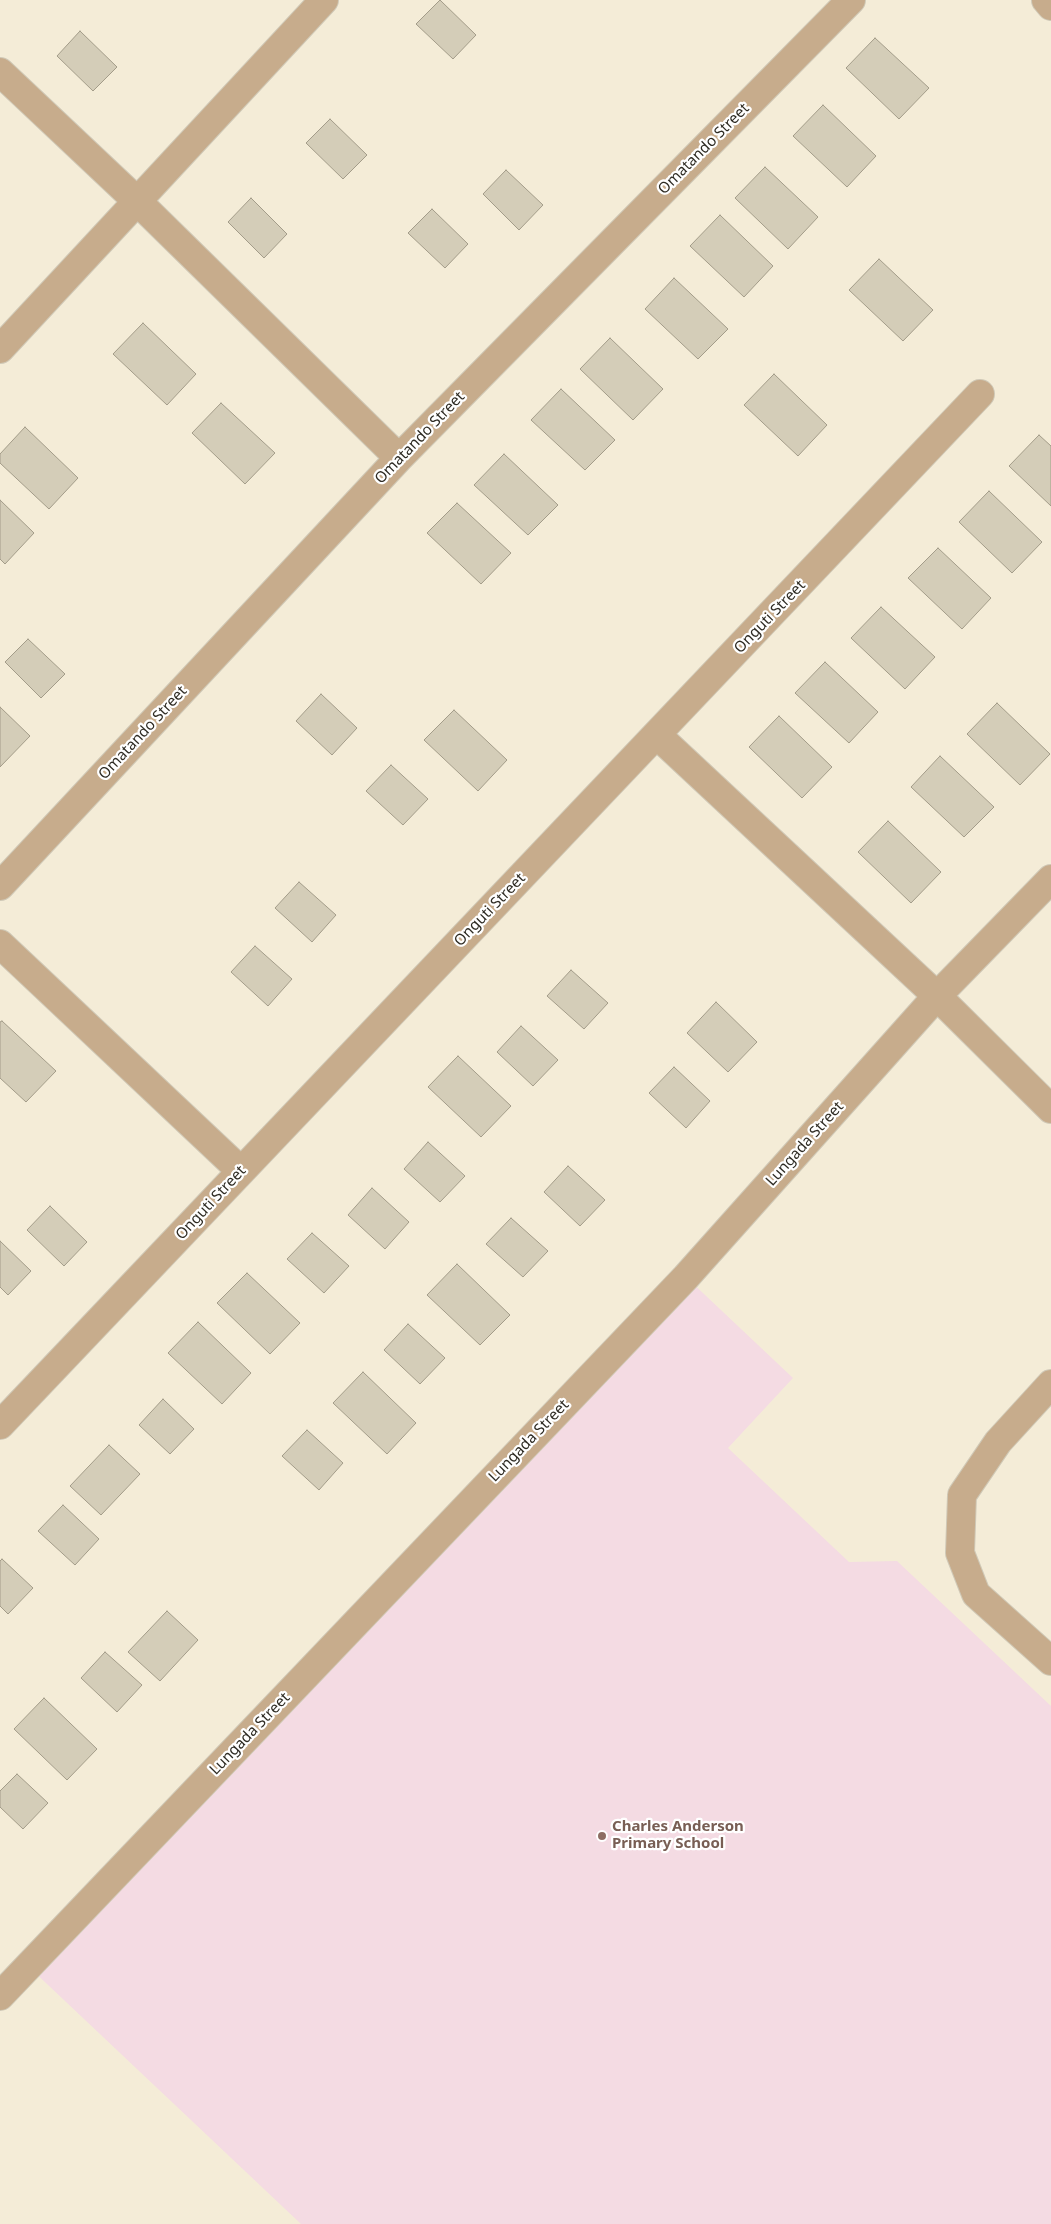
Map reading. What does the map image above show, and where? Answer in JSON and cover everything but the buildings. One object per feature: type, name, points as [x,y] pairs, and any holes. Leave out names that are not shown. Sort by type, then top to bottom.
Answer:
[{"type":"street","points":[[0,349],[324,0]]},
{"type":"street","name":"Omatando Street","points":[[0,886],[399,458],[851,0]]},
{"type":"street","points":[[1046,0],[1051,6]]},
{"type":"street","points":[[0,72],[137,201],[399,458]]},
{"type":"street","name":"Onguti Street","points":[[0,1425],[980,394]]},
{"type":"street","points":[[657,735],[937,996],[1051,1109]]},
{"type":"street","name":"Lungada Street","points":[[0,1996],[686,1277],[937,996],[1051,880]]},
{"type":"street","points":[[0,944],[241,1171]]},
{"type":"street","points":[[1051,1384],[998,1442],[962,1495],[960,1553],[976,1594],[1051,1661]]},
{"type":"shaded area","name":"Charles Anderson Primary School","points":[[686,1277],[793,1378],[728,1448],[849,1562],[897,1561],[1051,1706],[1051,2224],[301,2224],[29,1967]]},
{"type":"place","name":"Charles Anderson Primary School","points":[[602,1836]]}]
